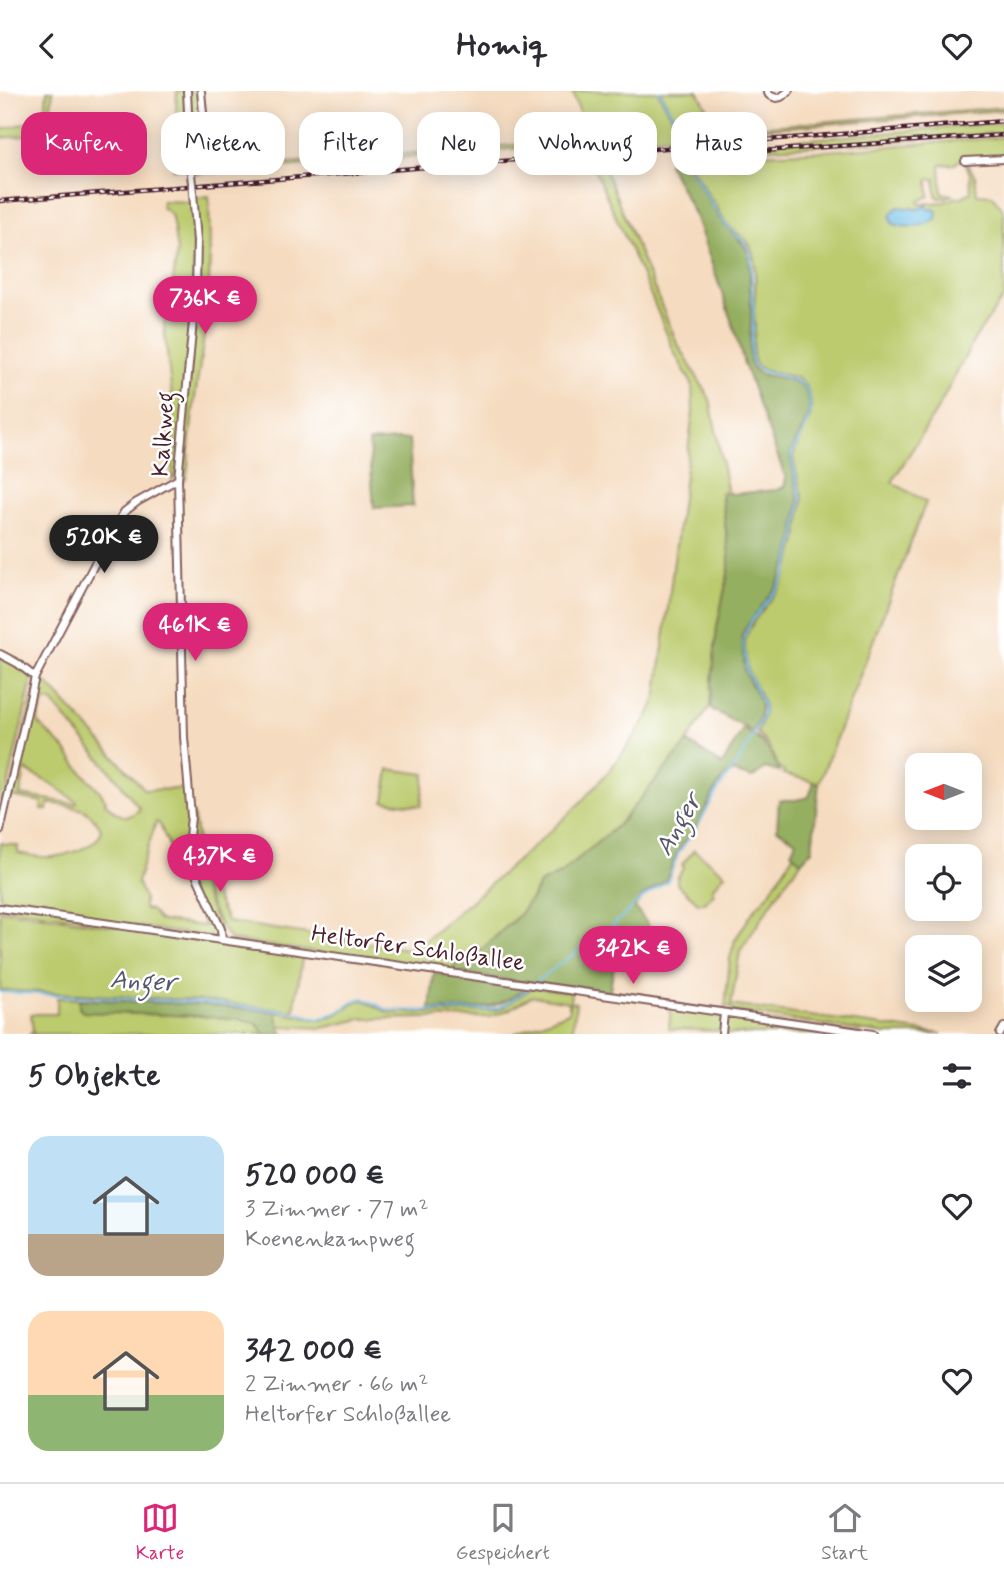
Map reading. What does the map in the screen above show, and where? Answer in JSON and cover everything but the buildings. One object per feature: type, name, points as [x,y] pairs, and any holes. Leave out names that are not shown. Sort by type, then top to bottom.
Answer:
[{"type":"street","name":"Kalkweg","points":[[187,91],[197,241],[196,290],[178,479],[183,710],[191,816],[188,852],[221,929],[222,940]]},
{"type":"street","points":[[201,91],[203,112]]},
{"type":"street","points":[[767,91],[776,98],[789,91]]},
{"type":"street","points":[[965,161],[1004,159]]},
{"type":"street","points":[[0,831],[35,677],[124,512],[178,479]]},
{"type":"street","points":[[0,654],[35,677]]},
{"type":"street","name":"Heltorfer Schloßallee","points":[[0,908],[873,1034]]},
{"type":"street","points":[[722,1034],[724,1013]]},
{"type":"street","points":[[1000,1034],[1004,1027]]},
{"type":"green space","points":[[47,91],[53,91],[50,112],[45,112]]},
{"type":"green space","points":[[177,91],[186,91],[187,112],[176,112]]},
{"type":"green space","points":[[189,91],[200,91],[202,112],[190,112]]},
{"type":"green space","points":[[572,91],[657,91],[671,115],[671,136],[657,137],[657,112],[580,112]]},
{"type":"green space","points":[[660,91],[698,91],[709,112],[672,112]]},
{"type":"green space","points":[[1004,107],[1004,110],[767,129],[767,126]]},
{"type":"green space","points":[[1004,123],[1004,133],[767,148],[767,143]]},
{"type":"green space","points":[[21,124],[21,136],[0,138],[0,130]]},
{"type":"green space","points":[[1004,137],[1004,158],[960,160],[955,164],[940,165],[942,193],[953,195],[939,198],[936,195],[935,179],[928,179],[929,196],[919,201],[919,204],[944,202],[971,192],[967,163],[975,176],[977,194],[992,195],[1004,211],[1004,297],[975,338],[937,410],[892,482],[926,502],[819,783],[783,774],[784,771],[780,770],[769,746],[757,733],[764,706],[748,669],[745,641],[754,621],[780,588],[791,562],[803,500],[793,458],[807,425],[811,403],[808,390],[802,382],[785,374],[767,371],[755,363],[755,273],[752,251],[748,243],[724,220],[696,175],[767,175],[767,154]]},
{"type":"green space","points":[[514,145],[514,149],[500,150],[500,146]]},
{"type":"green space","points":[[417,153],[417,156],[403,157],[403,154]]},
{"type":"green space","points":[[299,162],[299,166],[285,167],[285,163]]},
{"type":"green space","points":[[597,175],[607,175],[676,341],[710,399],[727,489],[721,493],[729,569],[717,627],[710,706],[679,755],[619,824],[562,873],[539,884],[518,916],[477,954],[454,965],[453,972],[231,940],[214,912],[192,858],[192,811],[202,864],[228,922],[414,950],[562,821],[608,771],[642,725],[657,693],[693,412],[692,384],[675,354]]},
{"type":"green space","points":[[674,175],[694,175],[718,215],[748,252],[750,363],[758,372],[796,382],[808,396],[808,416],[790,455],[799,500],[789,559],[777,586],[742,636],[745,672],[761,703],[760,719],[753,732],[710,706],[717,627],[729,569],[722,496],[727,492],[732,494],[776,490],[784,487],[786,479],[744,364],[696,218]]},
{"type":"green space","points":[[209,196],[208,304],[188,468],[183,482],[179,478],[197,292],[195,198]]},
{"type":"green space","points":[[162,201],[192,202],[194,236],[190,337],[177,472],[172,481],[173,406],[164,326],[177,250],[172,217],[162,208]]},
{"type":"green space","points":[[409,439],[413,506],[374,508],[369,442]]},
{"type":"green space","points":[[0,655],[28,673],[32,679],[5,799],[0,801]]},
{"type":"green space","points":[[37,678],[48,684],[145,790],[187,787],[190,815],[187,840],[182,842],[219,929],[218,936],[216,938],[0,907],[0,843],[18,846],[18,853],[51,857],[77,851],[100,835],[100,828],[95,820],[84,811],[49,803],[47,810],[41,809],[42,802],[10,796]],"holes":[[[45,701],[52,702],[140,809],[126,816],[105,803],[99,790],[64,748],[39,724],[38,719]],[[25,770],[77,802],[76,804],[20,795]],[[156,822],[159,823],[205,926],[159,920],[151,910],[144,909],[144,898],[137,882]]]},
{"type":"green space","points":[[743,729],[766,746],[779,772],[765,768],[752,778],[733,772],[724,777],[697,825],[678,851],[666,880],[642,897],[635,907],[653,932],[651,939],[639,954],[614,965],[609,995],[453,972],[454,965],[477,954],[518,916],[539,884],[562,873],[619,824],[688,742],[722,765]]},
{"type":"green space","points":[[389,769],[425,774],[421,806],[384,801]]},
{"type":"green space","points":[[814,782],[819,783],[812,850],[801,862],[791,852],[796,841],[777,829],[779,800],[809,797]]},
{"type":"green space","points":[[694,850],[725,874],[712,889],[714,893],[705,903],[698,903],[677,884],[677,878],[684,867],[682,865]]},
{"type":"green space","points":[[794,854],[801,862],[740,951],[731,1005],[942,1034],[885,1034],[732,1011],[730,1006],[725,1008],[730,958],[735,940]]},
{"type":"green space","points":[[0,910],[303,953],[294,1011],[208,1001],[0,990]]},
{"type":"green space","points":[[434,973],[528,986],[506,1001],[482,1008],[430,1009]]},
{"type":"green space","points":[[532,987],[571,992],[570,1002],[576,1003],[572,1034],[514,1034],[569,1012],[569,1002],[532,996],[490,1017],[361,1019],[323,1028],[279,1026],[276,1012],[321,1020],[364,1000],[387,1012],[398,1013],[485,1011],[500,1009]]},
{"type":"green space","points":[[57,998],[79,999],[79,1008],[83,1012],[237,1019],[255,1023],[264,1034],[30,1034],[33,1032],[31,1014],[57,1014]]},
{"type":"green space","points":[[79,999],[208,1005],[276,1012],[283,1034],[264,1034],[255,1023],[237,1019],[83,1012],[79,1008]]},
{"type":"green space","points":[[671,1006],[718,1013],[721,1016],[721,1031],[669,1029]]},
{"type":"green space","points":[[729,1016],[861,1034],[723,1034]]},
{"type":"water","points":[[927,205],[928,209],[935,209],[937,213],[936,219],[931,222],[908,226],[892,223],[891,214],[898,207],[918,209]]},
{"type":"waterway","name":"Anger","points":[[659,91],[671,113]]},
{"type":"waterway","name":"Anger","points":[[534,983],[610,928],[644,897],[668,881],[679,852],[742,756],[763,715],[763,705],[747,671],[743,641],[752,620],[779,587],[787,571],[801,500],[791,455],[806,426],[810,403],[807,391],[800,383],[757,368],[752,361],[750,253],[716,212],[694,175]]},
{"type":"waterway","name":"Anger","points":[[0,992],[208,1003],[295,1012],[319,1019],[363,998],[388,1010],[485,1010],[500,1007],[530,988]]},
{"type":"railway","points":[[0,201],[1004,121]]},
{"type":"railway","points":[[767,151],[1004,135]]}]
